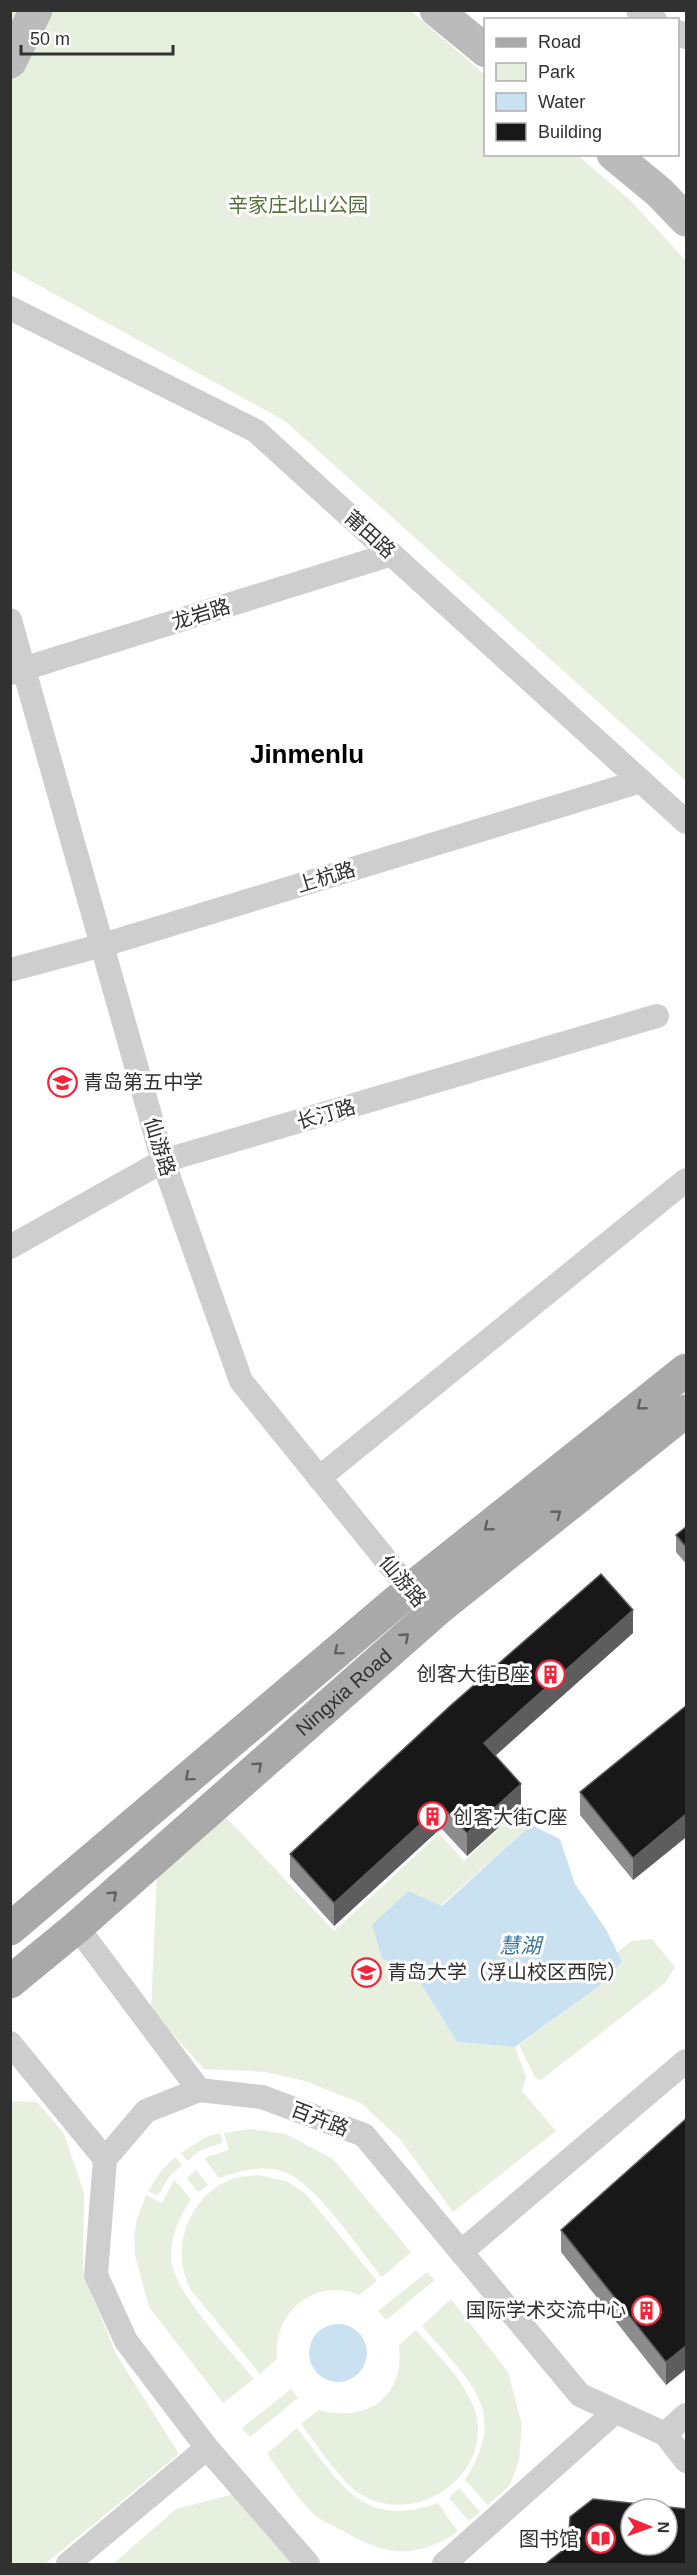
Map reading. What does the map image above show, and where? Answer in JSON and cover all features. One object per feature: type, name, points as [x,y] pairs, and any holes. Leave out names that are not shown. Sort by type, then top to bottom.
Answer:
[{"type":"main road","name":"Ningxia Road","points":[[10,1930],[410,1590],[687,1370]]},
{"type":"main road","name":"Ningxia Road","points":[[10,1982],[77,1927],[431,1615],[687,1411]]},
{"type":"main road","points":[[10,1930],[36,1960]]},
{"type":"street","points":[[10,62],[36,10]]},
{"type":"street","points":[[436,10],[484,49]]},
{"type":"street","points":[[638,10],[652,18]]},
{"type":"street","points":[[615,156],[659,192],[687,220]]},
{"type":"street","name":"莆田路","points":[[10,308],[256,431],[687,822]]},
{"type":"street","name":"龙岩路","points":[[18,671],[392,554]]},
{"type":"street","name":"仙游路","points":[[10,620],[18,671],[103,945],[163,1161],[241,1382],[431,1615]]},
{"type":"street","name":"上杭路","points":[[10,970],[103,945],[641,781]]},
{"type":"street","name":"长汀路","points":[[10,1247],[163,1161],[657,1016]]},
{"type":"street","points":[[319,1478],[687,1180]]},
{"type":"street","points":[[77,1927],[198,2090]]},
{"type":"street","points":[[10,2043],[105,2159],[96,2275],[126,2341],[207,2448],[308,2565]]},
{"type":"street","points":[[461,2252],[686,2061]]},
{"type":"street","name":"百卉路","points":[[105,2159],[146,2111],[198,2090],[262,2097],[364,2135],[580,2395],[664,2434],[687,2461]]},
{"type":"street","points":[[444,2565],[615,2412]]},
{"type":"street","points":[[664,2434],[687,2415]]},
{"type":"street","points":[[68,2564],[207,2448]]},
{"type":"green space","name":"辛家庄北山公园","points":[[10,11],[411,11],[484,74],[484,156],[578,156],[630,200],[686,261],[686,781],[285,421],[11,270]]},
{"type":"green space","points":[[527,1803],[531,1825],[382,1958],[418,1979],[457,2042],[515,2047],[526,2077],[522,2091],[556,2131],[453,2212],[400,2139],[361,2103],[305,2081],[265,2072],[204,2069],[151,2010],[157,1874],[224,1815],[334,1931],[439,1834],[464,1861]]},
{"type":"green space","points":[[652,1939],[675,1967],[665,1983],[541,2080],[536,2079],[519,2045],[598,1987],[622,1962],[617,1953],[631,1941]]},
{"type":"green space","points":[[11,2101],[37,2102],[64,2134],[84,2193],[83,2273],[116,2354],[179,2454],[45,2564],[11,2564]]},
{"type":"green space","points":[[250,2129],[286,2134],[333,2159],[411,2252],[382,2277],[322,2201],[295,2177],[274,2169],[258,2169],[219,2178],[204,2158],[229,2150],[224,2133]]},
{"type":"green space","points":[[220,2133],[222,2143],[201,2150],[187,2161],[181,2153],[206,2137]]},
{"type":"green space","points":[[175,2157],[182,2165],[169,2177],[158,2196],[148,2191],[162,2170]]},
{"type":"green space","points":[[196,2170],[208,2185],[198,2192],[187,2178]]},
{"type":"green space","points":[[258,2175],[286,2181],[305,2193],[377,2281],[359,2295],[342,2290],[326,2291],[312,2295],[299,2303],[281,2327],[277,2343],[277,2359],[260,2374],[191,2290],[182,2258],[186,2226],[203,2199],[215,2188],[230,2180]]},
{"type":"green space","points":[[174,2180],[191,2199],[172,2243],[171,2259],[174,2273],[192,2304],[254,2379],[223,2403],[149,2307],[135,2255],[134,2238],[137,2219],[146,2195],[162,2203]]},
{"type":"green space","points":[[427,2272],[435,2280],[386,2320],[378,2311]]},
{"type":"green space","points":[[451,2299],[508,2372],[522,2425],[519,2461],[510,2485],[488,2505],[465,2480],[478,2455],[484,2433],[483,2414],[478,2396],[468,2379],[422,2326]]},
{"type":"green space","points":[[416,2330],[464,2389],[475,2411],[478,2435],[473,2456],[461,2475],[445,2490],[426,2500],[404,2505],[382,2503],[353,2489],[337,2472],[301,2424],[319,2410],[353,2413],[380,2402],[396,2379],[399,2345]]},
{"type":"green space","points":[[291,2389],[298,2398],[250,2437],[242,2428]]},
{"type":"green space","points":[[297,2428],[326,2466],[354,2496],[371,2506],[389,2511],[412,2510],[438,2503],[458,2532],[428,2547],[401,2551],[388,2550],[359,2540],[321,2520],[302,2501],[267,2454]]},
{"type":"green space","points":[[459,2488],[480,2512],[469,2521],[449,2498]]},
{"type":"green space","points":[[238,2493],[301,2564],[113,2564],[176,2509]]},
{"type":"water","name":"慧湖","points":[[531,1825],[560,1839],[575,1884],[607,1931],[622,1962],[598,1987],[515,2047],[457,2042],[418,1979],[382,1958],[372,1925],[408,1891],[442,1906]]},
{"type":"water","points":[[338,2324],[349,2326],[362,2337],[367,2353],[365,2364],[354,2377],[338,2382],[327,2380],[314,2369],[309,2353],[311,2342],[322,2329]]},
{"type":"building","points":[[687,1526],[687,1548],[676,1535]]},
{"type":"building","points":[[601,1574],[633,1610],[484,1743],[521,1784],[467,1833],[441,1805],[334,1903],[290,1854],[450,1706]]},
{"type":"building","points":[[687,1705],[687,1817],[685,1815],[633,1858],[580,1792]]},
{"type":"building","name":"国际学术交流中心","points":[[687,2118],[687,2345],[666,2362],[561,2230]]},
{"type":"building","name":"图书馆","points":[[593,2499],[619,2502],[619,2557],[679,2557],[679,2508],[687,2509],[687,2565],[544,2565],[568,2546],[570,2517]]},
{"type":"place","name":"青岛第五中学","points":[[62,1082]]},
{"type":"place","name":"创客大街B座","points":[[551,1674]]},
{"type":"place","name":"创客大街C座","points":[[432,1817]]},
{"type":"place","name":"青岛大学（浮山校区西院）","points":[[366,1972]]},
{"type":"place","name":"国际学术交流中心","points":[[647,2310]]},
{"type":"place","name":"图书馆","points":[[600,2539]]},
{"type":"district","name":"Jinmenlu","points":[[307,754]]}]
